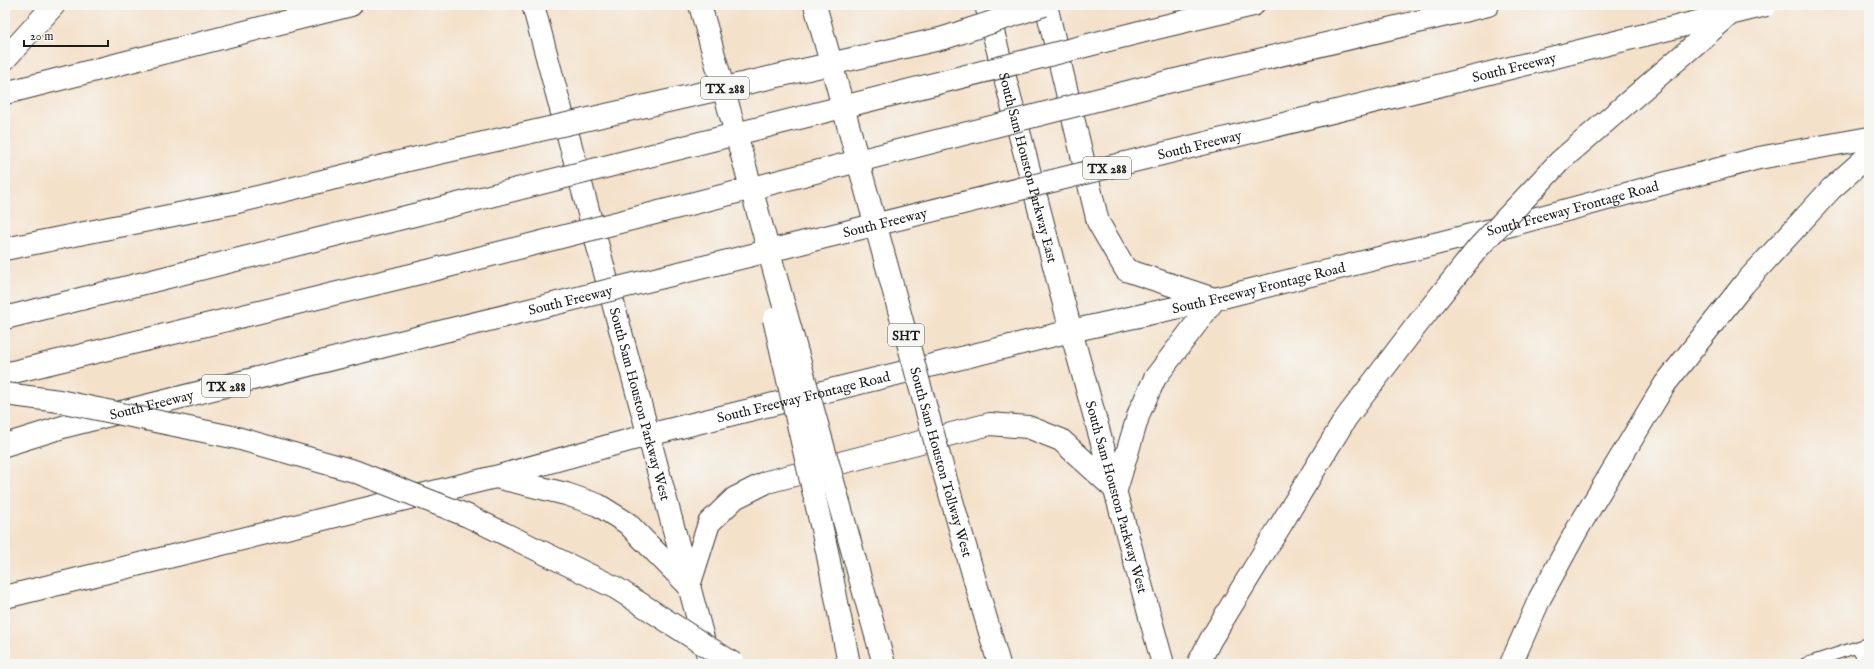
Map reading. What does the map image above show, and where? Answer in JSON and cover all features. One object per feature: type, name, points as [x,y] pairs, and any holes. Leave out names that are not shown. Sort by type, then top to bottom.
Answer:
[{"type":"main road","points":[[5,59],[54,5]]},
{"type":"main road","points":[[5,93],[326,10],[351,5]]},
{"type":"main road","name":"South Sam Houston Parkway West","points":[[533,5],[710,664]]},
{"type":"main road","points":[[696,5],[748,205],[825,543],[849,664]]},
{"type":"main road","points":[[700,5],[884,664]]},
{"type":"main road","name":"South Sam Houston Tollway West","points":[[815,5],[940,459],[999,664]]},
{"type":"main road","name":"South Sam Houston Parkway East","points":[[986,5],[1071,331]]},
{"type":"main road","points":[[495,477],[566,494],[598,505],[626,523],[689,586],[709,523],[735,498],[767,482],[990,424],[1028,427],[1062,440],[1116,490],[1139,413],[1155,378],[1215,299],[1126,270],[1098,222],[1045,5]]},
{"type":"main road","name":"TX 288","points":[[5,249],[233,203],[404,161],[944,38],[1045,5]]},
{"type":"main road","points":[[5,318],[1152,29],[1254,5]]},
{"type":"main road","points":[[5,374],[436,269],[1159,84],[1488,5]]},
{"type":"main road","points":[[1198,664],[1211,640],[1346,418],[1478,248],[1560,161],[1741,5]]},
{"type":"main road","name":"South Freeway","points":[[5,445],[66,426],[448,330],[1766,5]]},
{"type":"main road","name":"South Freeway Frontage Road","points":[[5,597],[495,477],[648,435],[1071,331],[1215,299],[1511,225],[1759,158],[1869,138]]},
{"type":"main road","points":[[1511,664],[1540,598],[1578,528],[1665,384],[1744,284],[1831,189],[1869,155]]},
{"type":"main road","name":"South Sam Houston Parkway West","points":[[1071,331],[1163,664]]},
{"type":"main road","points":[[5,394],[59,401],[237,438],[354,471],[468,516],[616,588],[734,664]]},
{"type":"lane","points":[[1805,664],[1869,643]]},
{"type":"lane","points":[[1856,647],[1867,664]]}]
